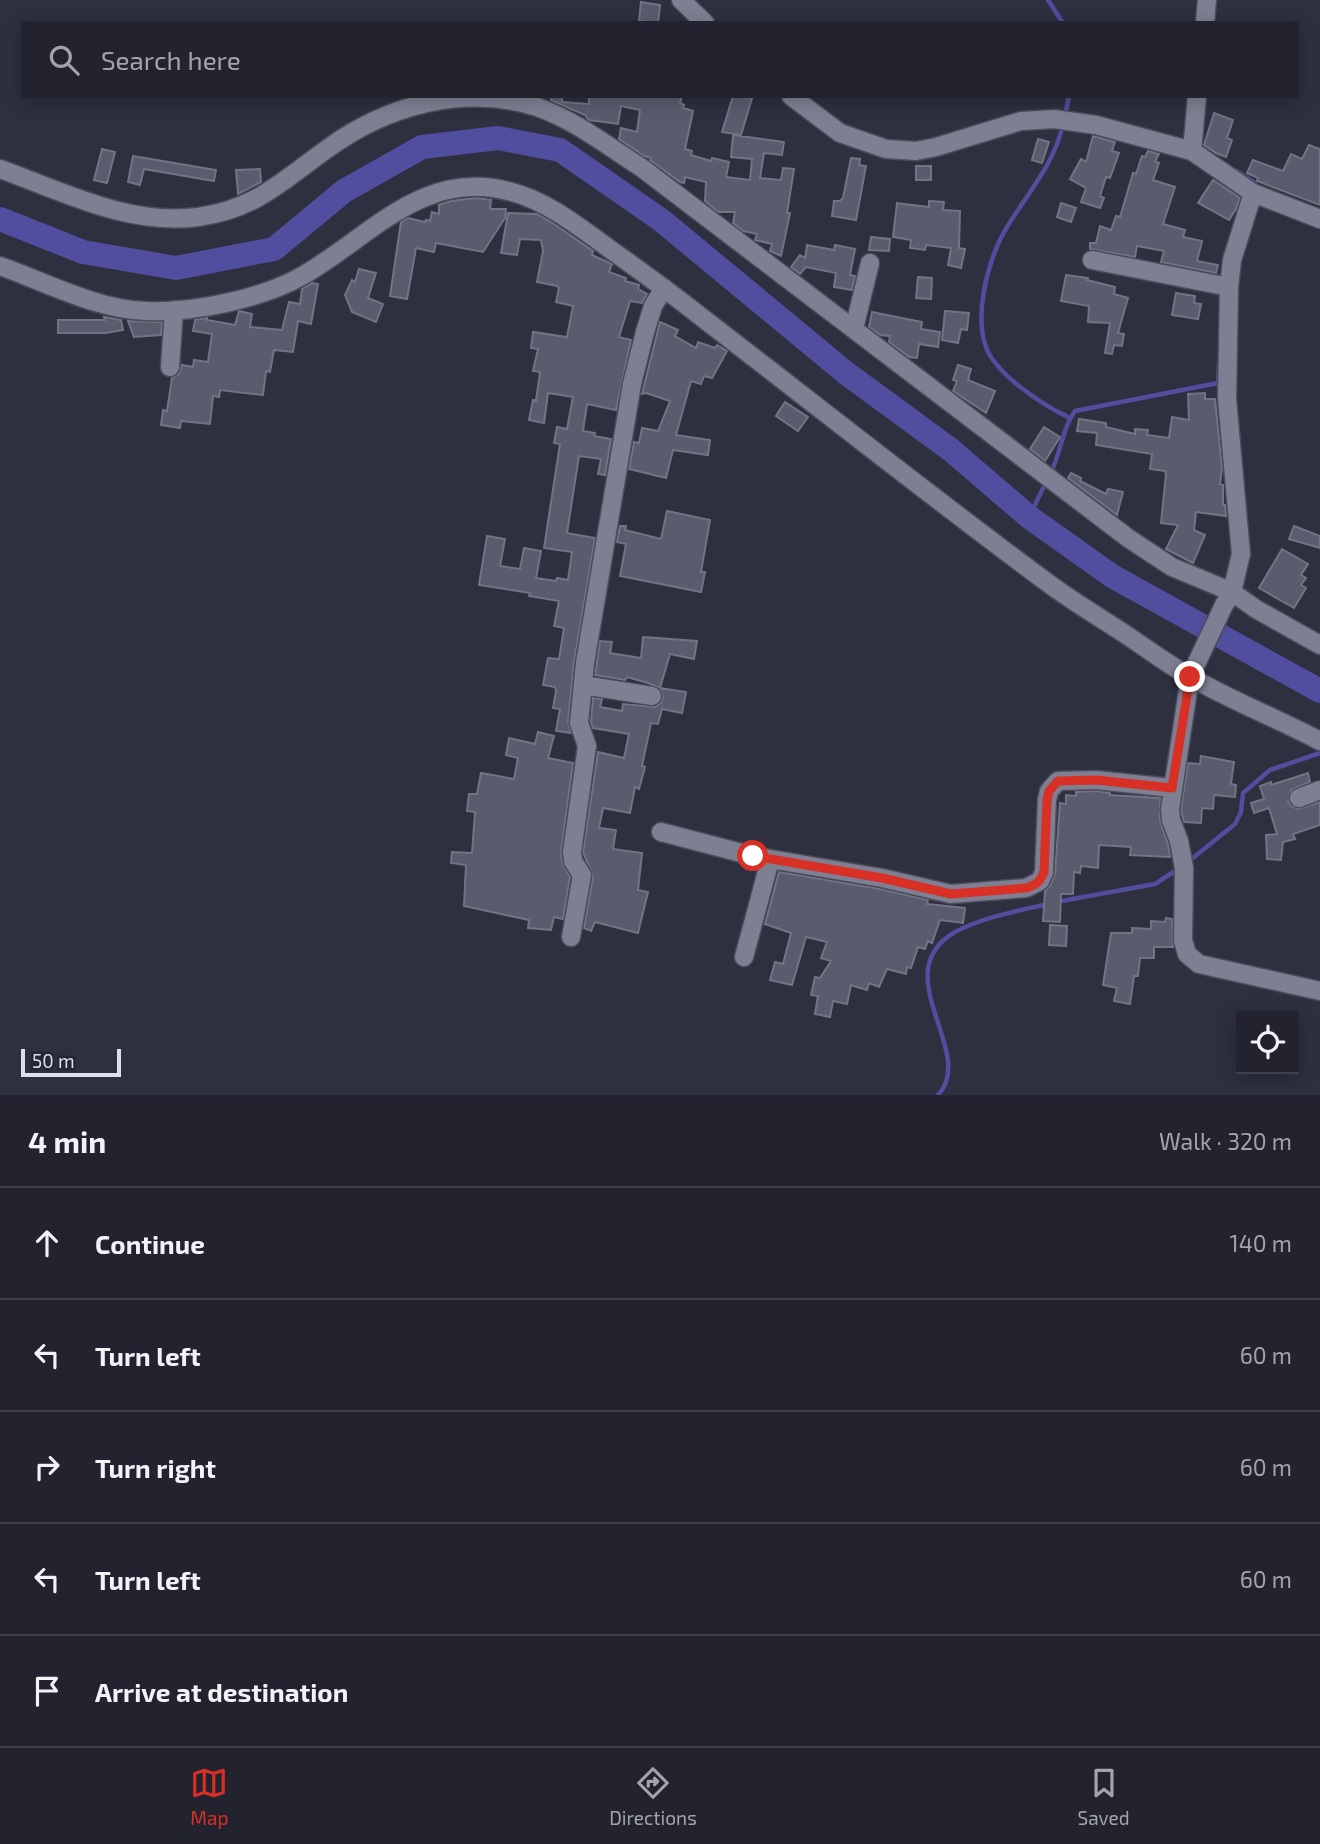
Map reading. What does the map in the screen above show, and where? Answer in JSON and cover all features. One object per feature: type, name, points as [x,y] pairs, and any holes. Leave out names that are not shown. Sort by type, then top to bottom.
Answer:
[{"type":"street","points":[[681,0],[703,21]]},
{"type":"street","points":[[1205,21],[1207,0]]},
{"type":"street","points":[[794,98],[840,133],[886,149],[916,151],[936,147],[1021,121],[1054,119],[1097,125],[1192,151],[1253,193],[1320,219]]},
{"type":"street","points":[[1192,151],[1197,98]]},
{"type":"street","points":[[0,169],[118,211],[152,218],[201,216],[255,201],[349,134],[374,119],[400,109],[417,104],[464,99],[491,99],[539,108],[576,126],[642,168],[1128,538],[1172,567],[1320,645]]},
{"type":"street","points":[[0,265],[107,306],[129,310],[174,310],[278,288],[314,268],[421,197],[459,187],[505,190],[529,198],[564,216],[664,288],[1050,585],[1192,672],[1319,740]]},
{"type":"street","points":[[1253,193],[1231,260],[1229,287],[1227,399],[1241,554],[1228,598],[1192,672],[1172,788],[1171,820],[1180,841],[1184,868],[1183,940],[1187,954],[1199,964],[1320,991]]},
{"type":"street","points":[[1092,260],[1229,287]]},
{"type":"street","points":[[854,329],[870,263]]},
{"type":"street","points":[[571,937],[582,876],[573,861],[572,852],[587,746],[579,723],[583,685],[632,383],[653,306],[664,288]]},
{"type":"street","points":[[170,367],[174,310]]},
{"type":"street","points":[[583,685],[652,696]]},
{"type":"street","points":[[661,832],[770,860],[882,878],[951,894],[1026,888],[1040,881],[1044,872],[1047,800],[1049,791],[1058,781],[1096,780],[1172,788]]},
{"type":"street","points":[[1299,798],[1320,790]]},
{"type":"street","points":[[744,957],[770,860]]},
{"type":"building","points":[[641,2],[660,5],[658,21],[639,21]]},
{"type":"building","points":[[562,98],[562,102],[589,104],[589,98],[681,98],[680,103],[684,105],[683,108],[693,111],[685,149],[692,151],[691,155],[711,161],[712,158],[729,162],[726,177],[750,180],[752,159],[731,157],[733,135],[784,142],[782,155],[764,153],[760,178],[781,180],[783,168],[794,169],[787,213],[790,213],[781,256],[770,251],[772,244],[755,240],[757,234],[743,231],[733,223],[735,212],[718,212],[705,201],[706,182],[685,177],[684,183],[680,182],[650,160],[651,158],[619,139],[621,128],[637,132],[640,110],[621,106],[618,124],[589,120],[585,115],[551,100]]},
{"type":"building","points":[[732,98],[752,98],[741,135],[722,132]]},
{"type":"building","points":[[1214,113],[1233,120],[1227,138],[1232,140],[1226,157],[1204,145]]},
{"type":"building","points":[[1093,136],[1115,142],[1112,151],[1119,153],[1110,178],[1106,177],[1100,196],[1104,198],[1100,208],[1081,202],[1086,188],[1070,179],[1081,159],[1086,162]]},
{"type":"building","points":[[1038,139],[1049,142],[1042,163],[1032,160]]},
{"type":"building","points":[[1309,145],[1320,149],[1320,205],[1257,181],[1258,178],[1247,173],[1253,160],[1283,171],[1291,154],[1302,159]]},
{"type":"building","points":[[102,149],[115,152],[107,183],[94,180]]},
{"type":"building","points":[[1148,151],[1159,154],[1155,161],[1159,163],[1153,180],[1175,187],[1163,224],[1185,230],[1183,237],[1202,241],[1197,261],[1218,265],[1216,273],[1161,262],[1164,251],[1137,246],[1135,257],[1090,249],[1090,243],[1096,243],[1100,226],[1111,230],[1116,216],[1120,217],[1133,173],[1136,174],[1142,156],[1145,157]]},
{"type":"building","points":[[133,156],[216,170],[214,181],[144,169],[140,185],[128,182]]},
{"type":"building","points":[[851,158],[860,159],[859,165],[866,166],[856,220],[832,216],[834,201],[843,198]]},
{"type":"building","points":[[916,166],[931,166],[931,180],[916,180]]},
{"type":"building","points":[[260,169],[261,182],[238,194],[236,170]]},
{"type":"building","points":[[1213,180],[1240,198],[1229,220],[1198,203]]},
{"type":"building","points":[[477,198],[491,200],[490,209],[506,209],[505,218],[483,252],[436,243],[434,252],[416,248],[407,299],[390,296],[401,222],[408,218],[430,221],[432,212],[439,214],[439,205]]},
{"type":"building","points":[[929,201],[944,202],[943,210],[960,211],[959,248],[965,249],[961,268],[948,265],[951,248],[926,245],[925,250],[910,248],[911,240],[893,237],[897,203],[929,207]]},
{"type":"building","points":[[1061,203],[1076,208],[1071,222],[1057,217]]},
{"type":"building","points":[[508,213],[537,214],[593,251],[592,255],[612,264],[609,272],[639,285],[638,289],[647,294],[642,303],[630,301],[619,337],[631,340],[616,410],[587,404],[583,431],[611,439],[605,475],[598,474],[601,459],[579,456],[567,533],[595,538],[574,662],[568,722],[571,733],[556,731],[560,709],[553,708],[555,687],[543,685],[548,658],[559,659],[564,628],[554,626],[559,601],[529,596],[530,593],[479,585],[487,536],[505,539],[500,566],[520,569],[524,548],[541,551],[536,578],[568,580],[572,552],[544,548],[560,444],[554,443],[557,427],[567,429],[573,397],[548,393],[544,423],[529,420],[533,400],[536,401],[540,372],[533,371],[538,349],[531,348],[533,332],[567,337],[573,306],[556,302],[559,288],[557,286],[537,282],[543,251],[541,240],[520,239],[517,255],[501,253]]},
{"type":"building","points":[[871,237],[890,239],[889,251],[869,250]]},
{"type":"building","points":[[807,245],[834,250],[835,245],[855,249],[850,275],[855,276],[852,290],[834,287],[836,273],[806,267],[800,274],[791,267],[800,255],[805,258]]},
{"type":"building","points":[[359,269],[376,273],[368,298],[383,304],[376,322],[352,312],[345,295],[352,280],[355,282]]},
{"type":"building","points":[[1066,275],[1088,278],[1087,280],[1115,287],[1114,294],[1128,298],[1118,333],[1124,334],[1122,346],[1114,345],[1112,354],[1105,353],[1110,323],[1088,322],[1089,306],[1061,301]]},
{"type":"building","points":[[918,277],[932,278],[931,299],[916,298]]},
{"type":"building","points":[[312,283],[318,284],[311,324],[298,321],[293,352],[274,350],[270,372],[266,371],[263,395],[220,390],[219,397],[213,396],[210,424],[181,421],[180,428],[161,425],[163,410],[167,411],[172,378],[179,374],[182,365],[193,367],[194,360],[208,362],[212,334],[193,331],[195,320],[207,318],[235,325],[239,311],[252,314],[250,327],[282,330],[289,302],[300,304],[302,289]]},
{"type":"building","points":[[1176,293],[1195,296],[1194,303],[1201,304],[1198,319],[1172,315]]},
{"type":"building","points":[[945,311],[969,313],[967,330],[961,329],[958,343],[942,340]]},
{"type":"building","points":[[872,312],[922,322],[921,329],[940,332],[938,347],[919,344],[917,358],[909,357],[889,342],[890,336],[880,335],[869,327]]},
{"type":"building","points":[[104,317],[121,320],[123,330],[106,333],[58,333],[58,320],[105,320]]},
{"type":"building","points":[[128,321],[162,322],[161,335],[134,337]]},
{"type":"building","points":[[660,322],[678,330],[675,336],[696,348],[698,342],[715,348],[717,345],[727,351],[712,378],[704,376],[701,384],[691,381],[676,435],[710,440],[708,455],[673,450],[666,478],[629,469],[634,442],[639,443],[642,428],[658,431],[670,401],[642,394]]},
{"type":"building","points":[[958,365],[971,369],[968,380],[995,391],[986,413],[953,391]]},
{"type":"building","points":[[1205,393],[1205,399],[1215,399],[1222,468],[1220,484],[1223,485],[1226,516],[1196,512],[1194,530],[1205,535],[1193,563],[1166,549],[1178,525],[1161,523],[1166,474],[1165,471],[1150,469],[1152,454],[1096,445],[1097,433],[1077,431],[1079,419],[1106,423],[1106,427],[1135,434],[1135,429],[1148,430],[1147,435],[1169,438],[1172,417],[1189,420],[1188,394]]},
{"type":"building","points":[[785,402],[808,417],[798,431],[776,416]]},
{"type":"building","points":[[1044,427],[1060,437],[1045,461],[1030,449]]},
{"type":"building","points":[[1071,473],[1081,478],[1080,481],[1106,494],[1108,489],[1123,492],[1117,515],[1068,478]]},
{"type":"building","points":[[667,511],[710,520],[701,572],[705,572],[701,592],[620,576],[626,544],[617,542],[620,526],[626,526],[625,530],[661,539]]},
{"type":"building","points":[[1294,526],[1320,536],[1320,548],[1289,539]]},
{"type":"building","points":[[1282,549],[1308,564],[1301,575],[1306,578],[1301,585],[1306,588],[1294,608],[1259,588]]},
{"type":"building","points":[[643,637],[697,641],[694,659],[670,654],[660,688],[627,677],[625,680],[595,675],[600,641],[612,642],[610,653],[641,658]]},
{"type":"building","points":[[660,688],[686,692],[682,713],[662,709],[658,724],[651,723],[642,766],[645,767],[639,789],[635,787],[630,813],[603,808],[599,828],[616,830],[613,849],[642,853],[638,890],[648,892],[638,933],[595,922],[591,931],[584,928],[593,876],[583,852],[598,752],[624,758],[629,734],[593,728],[593,698],[602,699],[600,707],[622,711],[623,704],[655,707],[661,703],[663,697]]},
{"type":"building","points":[[538,732],[554,736],[548,758],[573,763],[561,851],[562,863],[570,877],[563,919],[554,917],[551,930],[528,928],[529,920],[464,906],[466,865],[451,863],[452,852],[472,853],[475,812],[467,811],[469,794],[477,794],[481,773],[514,779],[518,758],[506,755],[509,738],[535,744]]},
{"type":"building","points":[[1201,756],[1234,762],[1231,784],[1236,785],[1235,797],[1214,795],[1213,809],[1202,808],[1201,823],[1184,822],[1181,809],[1188,763],[1200,764]]},
{"type":"building","points":[[1308,773],[1310,782],[1291,790],[1288,801],[1298,809],[1320,802],[1320,825],[1293,834],[1295,839],[1283,842],[1281,860],[1267,859],[1266,835],[1277,834],[1269,808],[1254,813],[1251,803],[1264,799],[1260,786]]},
{"type":"building","points":[[1096,791],[1110,795],[1160,798],[1160,821],[1170,857],[1130,855],[1131,847],[1099,845],[1098,868],[1081,866],[1080,873],[1074,872],[1073,894],[1061,894],[1060,922],[1043,921],[1045,891],[1055,873],[1060,803],[1066,804],[1066,795],[1076,796],[1076,792]]},
{"type":"building","points":[[779,872],[880,889],[928,900],[927,904],[965,908],[963,923],[940,920],[932,943],[928,941],[925,949],[918,947],[911,968],[907,967],[906,974],[887,969],[879,987],[869,983],[867,990],[851,985],[847,1004],[833,1001],[830,1017],[815,1014],[818,996],[811,995],[815,977],[820,978],[831,961],[821,958],[827,942],[806,937],[792,985],[770,980],[775,962],[783,964],[791,933],[765,924]]},
{"type":"building","points":[[1166,918],[1172,919],[1173,947],[1154,947],[1154,958],[1140,958],[1130,1004],[1114,1001],[1117,988],[1103,985],[1111,933],[1132,933],[1132,928],[1151,929],[1151,921],[1165,922]]},
{"type":"building","points":[[1050,925],[1067,926],[1066,946],[1049,945]]},
{"type":"waterway","points":[[1048,0],[1062,21]]},
{"type":"waterway","points":[[1065,116],[1069,98]]},
{"type":"waterway","points":[[1063,124],[1054,152],[1007,227],[993,257],[984,294],[982,330],[986,346],[999,367],[1028,393],[1069,418]]},
{"type":"waterway","points":[[0,219],[83,252],[176,268],[274,249],[344,191],[422,147],[498,138],[560,150],[661,220],[846,373],[951,450],[1029,517],[1112,576],[1320,691]]},
{"type":"waterway","points":[[1235,170],[1255,183],[1253,188]]},
{"type":"waterway","points":[[1051,472],[1067,425],[1075,411],[1218,383],[1219,363]]},
{"type":"waterway","points":[[1029,517],[1047,480]]},
{"type":"waterway","points":[[1188,862],[1235,824],[1241,812],[1243,793],[1270,770],[1320,753]]},
{"type":"waterway","points":[[1056,902],[1155,884],[1178,869]]},
{"type":"waterway","points":[[938,1095],[947,1078],[948,1058],[929,991],[928,969],[936,949],[955,932],[977,922],[1048,904]]},
{"type":"route","points":[[753,856],[882,878],[951,894],[1026,888],[1034,885],[1040,881],[1044,872],[1047,800],[1049,791],[1058,781],[1096,780],[1172,788],[1190,677]]}]
